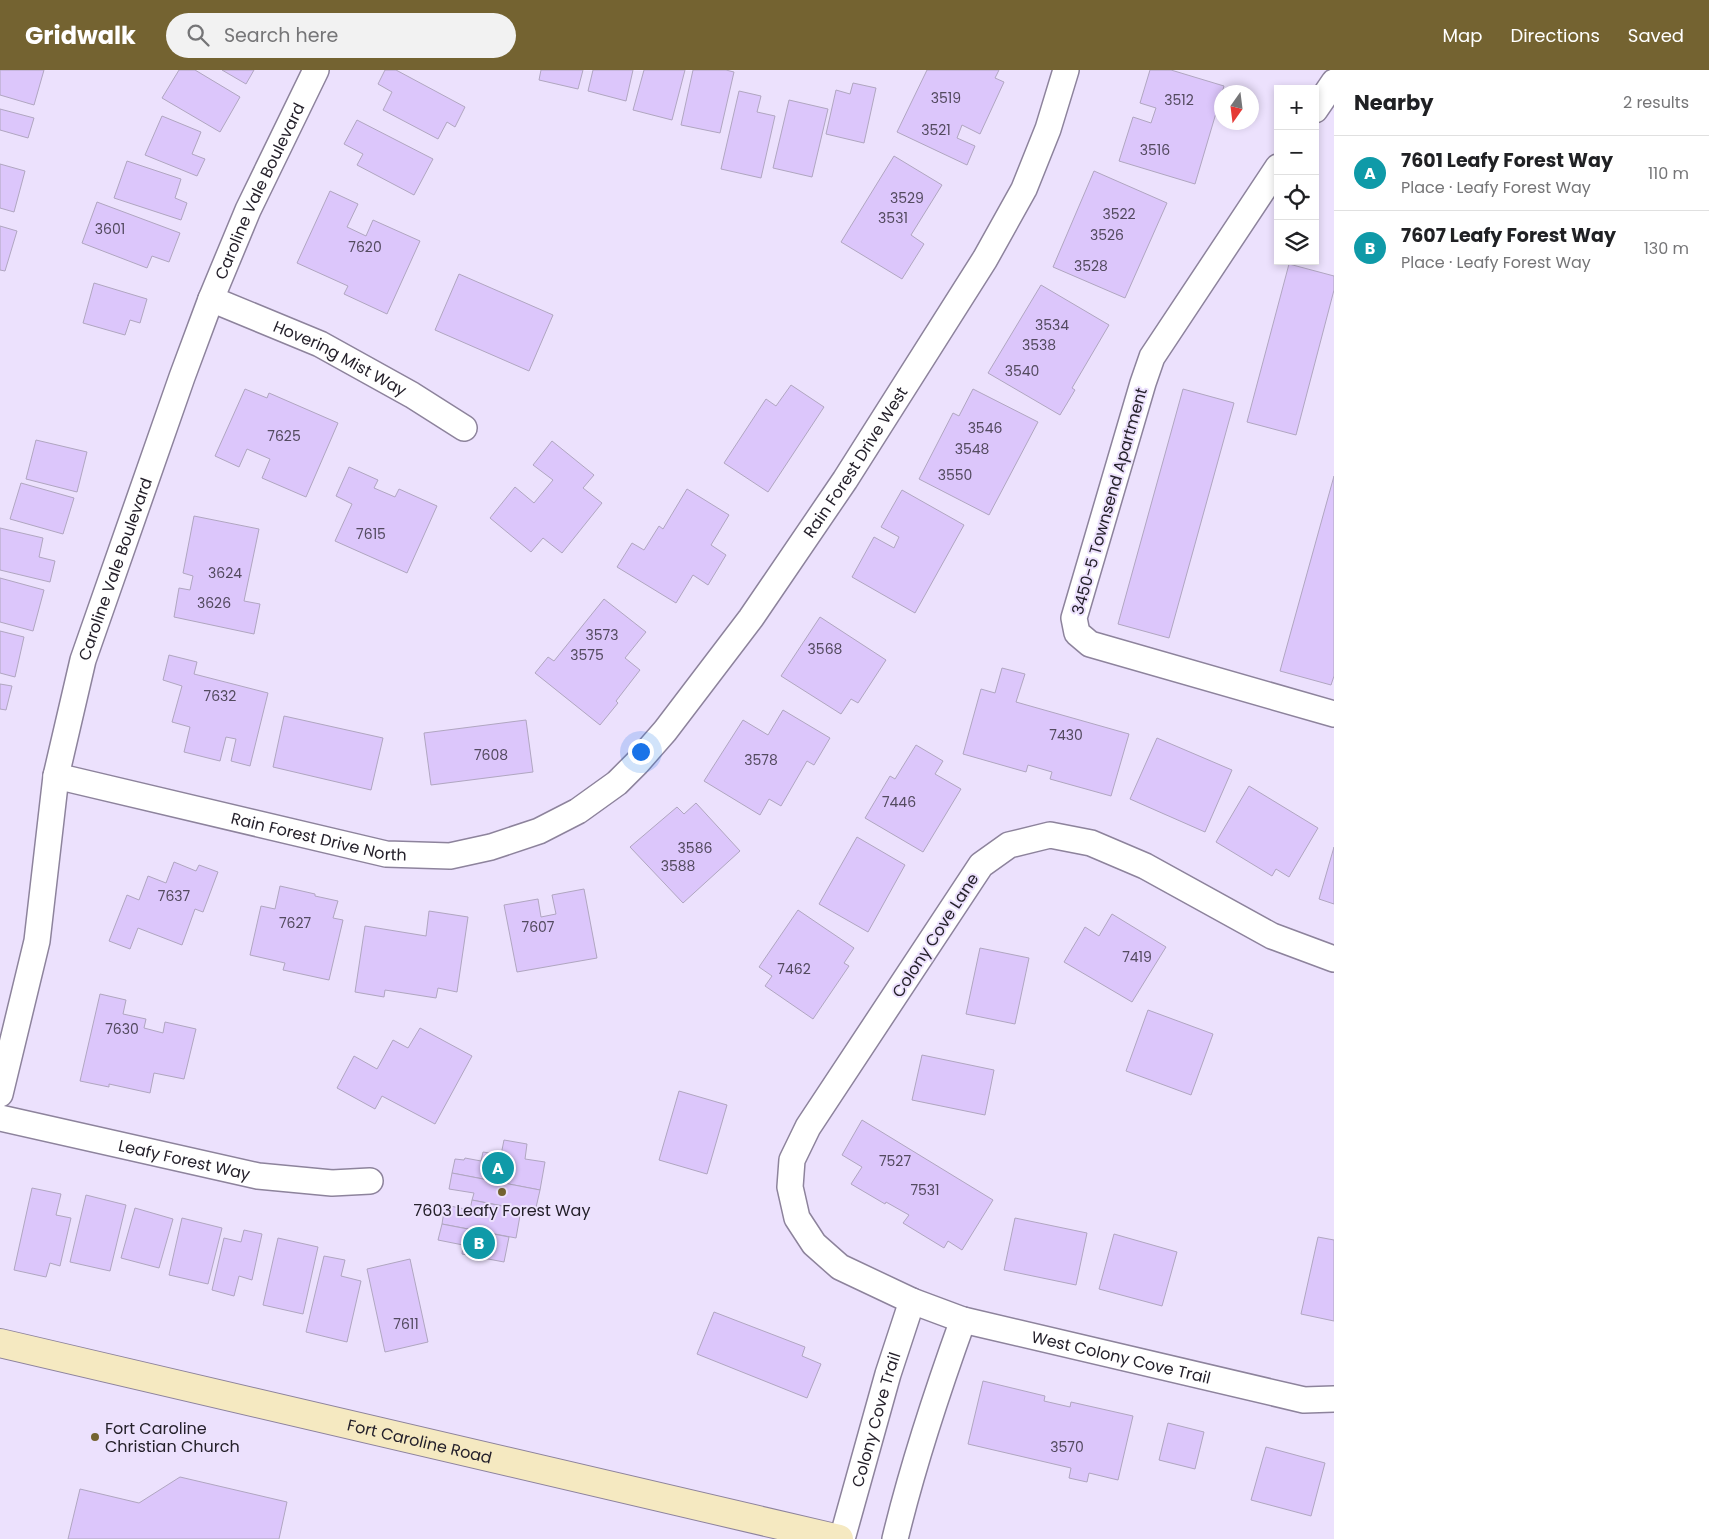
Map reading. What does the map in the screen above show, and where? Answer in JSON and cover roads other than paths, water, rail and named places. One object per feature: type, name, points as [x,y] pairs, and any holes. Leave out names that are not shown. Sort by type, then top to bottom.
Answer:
[{"type":"street","name":"Caroline Vale Boulevard","points":[[0,1094],[37,941],[56,776],[83,660],[178,386],[211,299],[248,210],[316,70]]},
{"type":"street","name":"Rain Forest Drive West","points":[[578,811],[617,784],[665,731],[751,618],[845,480],[985,259],[1024,188],[1048,129],[1066,70]]},
{"type":"street","points":[[1319,104],[1334,82]]},
{"type":"street","name":"3450-5 Townsend Apartment","points":[[1274,173],[1152,356],[1142,383],[1074,618],[1077,634],[1090,644],[1334,714]]},
{"type":"street","name":"Hovering Mist Way","points":[[211,299],[320,344],[412,395],[464,428]]},
{"type":"street","name":"Rain Forest Drive North","points":[[56,776],[386,854],[450,856],[492,848],[539,831],[578,811]]},
{"type":"street","name":"Colony Cove Lane","points":[[912,1301],[840,1267],[814,1244],[797,1218],[790,1187],[792,1160],[808,1127],[981,865],[1009,845],[1050,835],[1091,843],[1144,866],[1272,936],[1334,959]]},
{"type":"street","name":"Leafy Forest Way","points":[[0,1118],[258,1176],[332,1183],[370,1181]]},
{"type":"street","name":"West Colony Cove Trail","points":[[912,1301],[963,1320],[1304,1400],[1334,1399]]},
{"type":"street","name":"Colony Cove Trail","points":[[841,1539],[888,1374],[912,1301]]},
{"type":"street","points":[[895,1539],[933,1402],[963,1320]]},
{"type":"street","name":"Fort Caroline Road","points":[[0,1343],[841,1539]]},
{"type":"place","name":"7601 Leafy Forest Way","points":[[498,1168]]},
{"type":"place","name":"7603 Leafy Forest Way","points":[[502,1192]]},
{"type":"place","name":"7607 Leafy Forest Way","points":[[479,1243]]},
{"type":"place","name":"Fort Caroline Christian Church","points":[[95,1437]]}]
